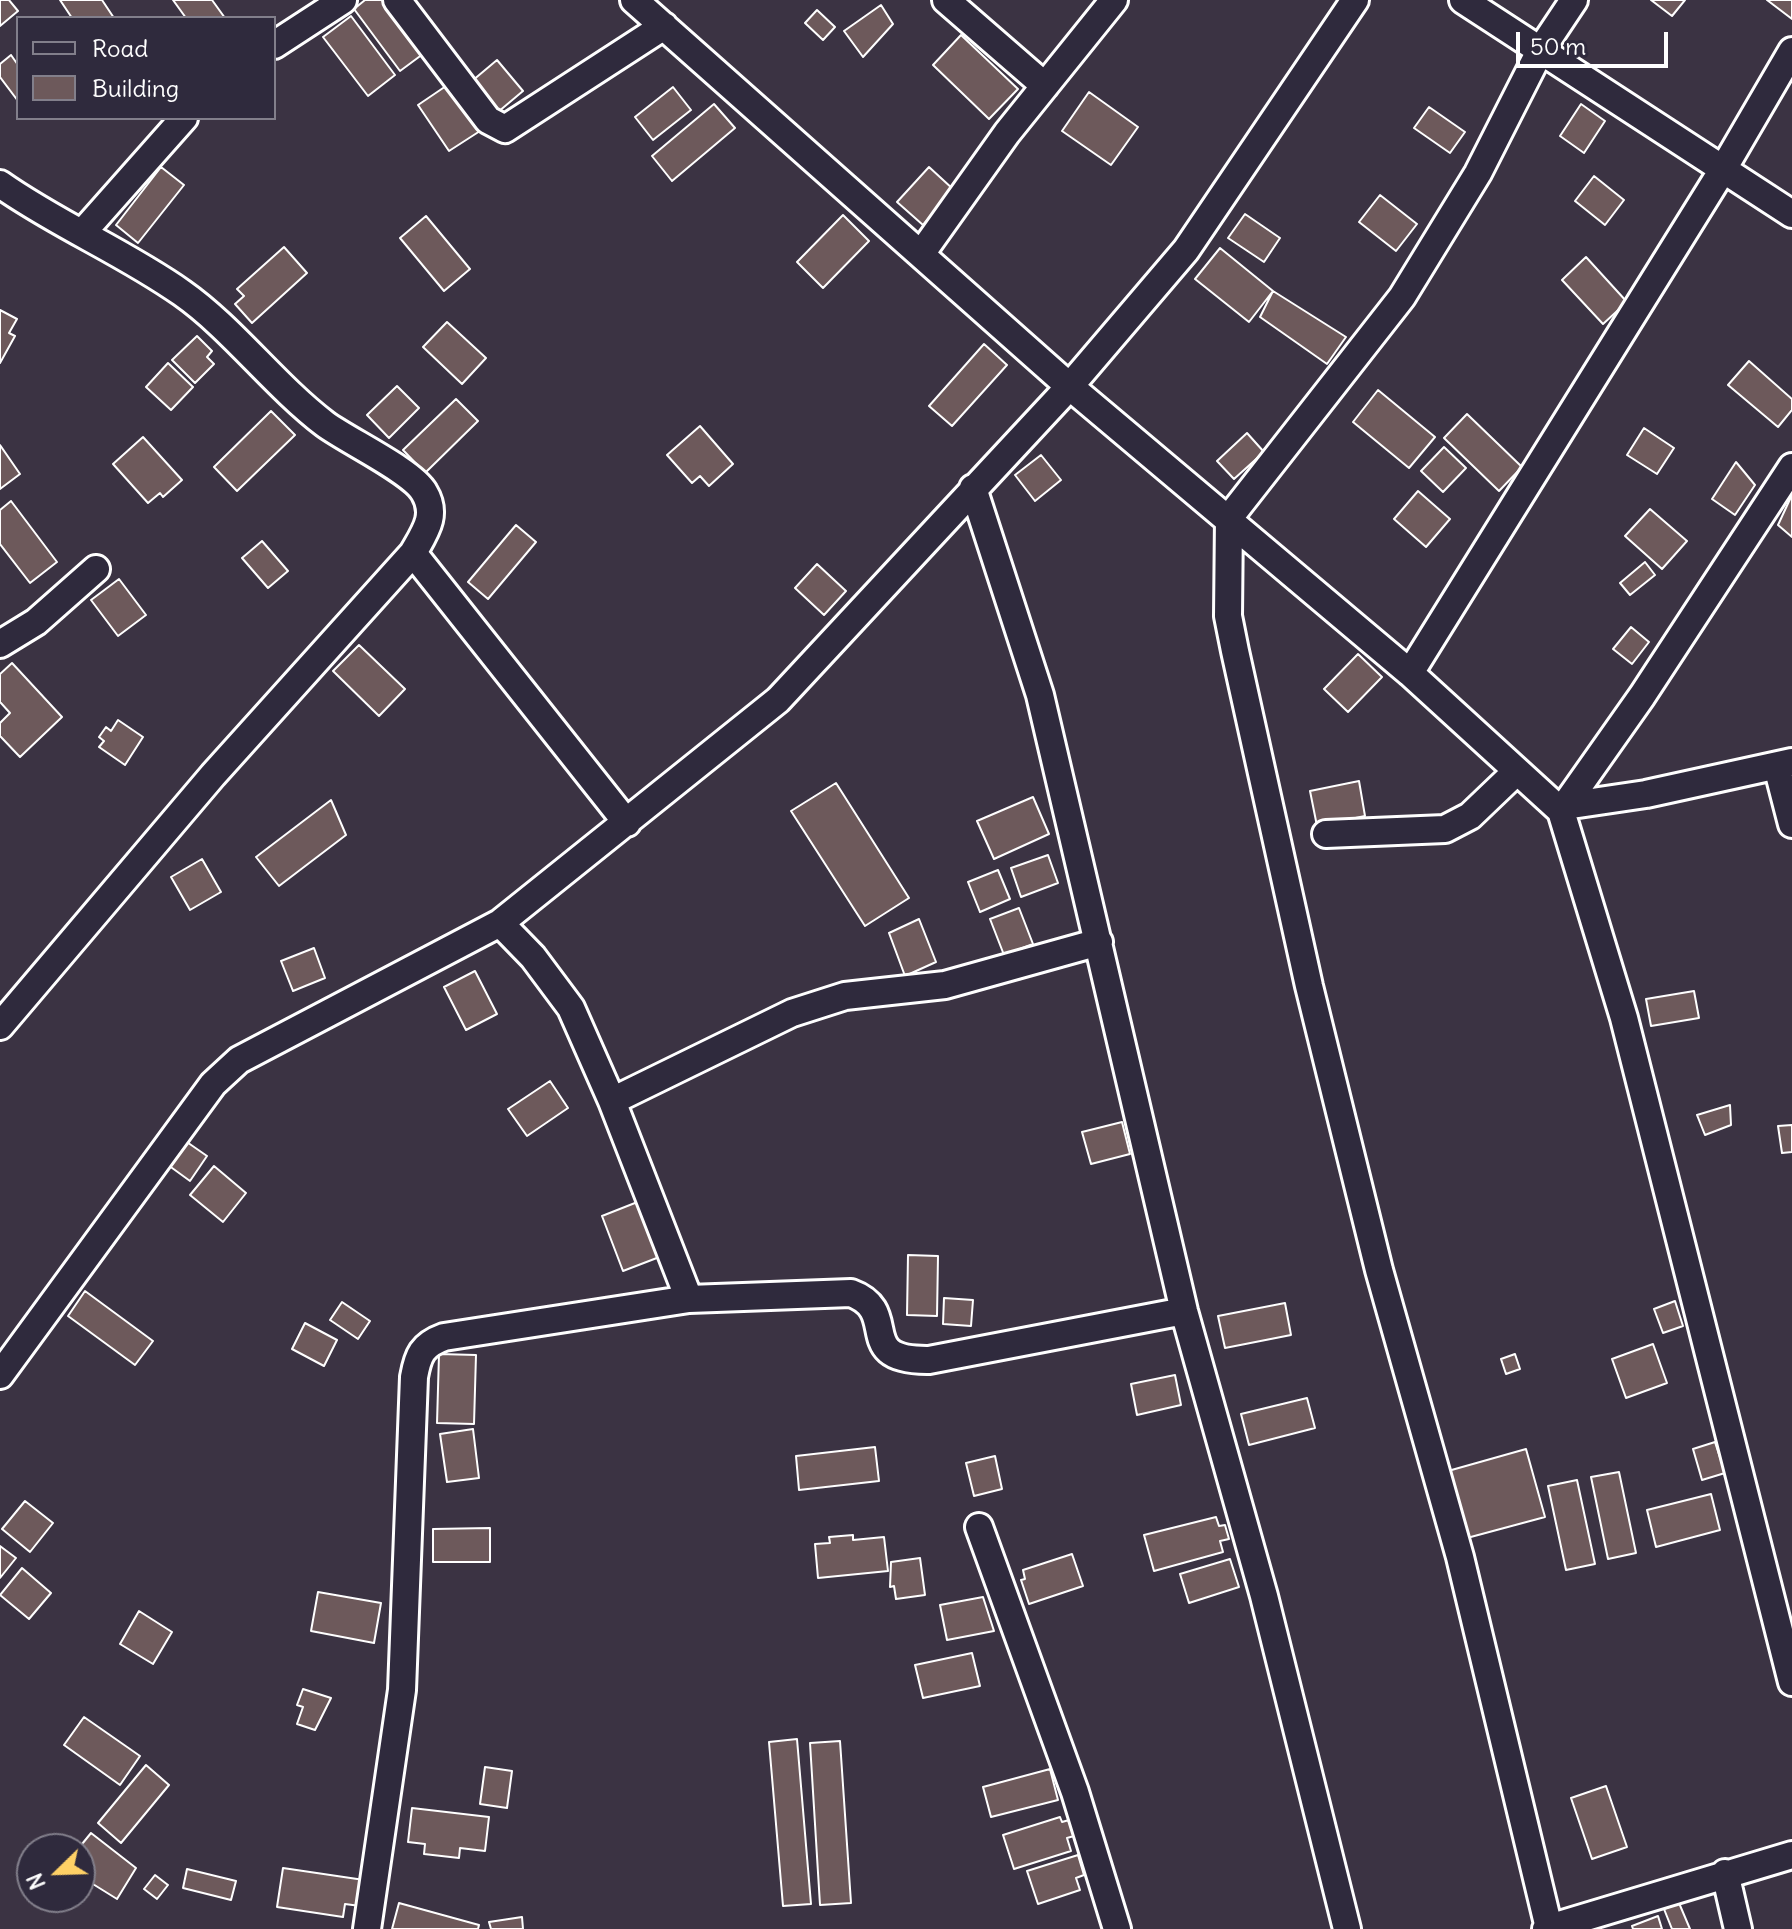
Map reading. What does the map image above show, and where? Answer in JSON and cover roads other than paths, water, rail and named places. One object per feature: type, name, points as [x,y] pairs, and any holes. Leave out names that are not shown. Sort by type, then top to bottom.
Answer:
[{"type":"street","points":[[276,44],[343,0]]},
{"type":"street","points":[[397,0],[488,120],[505,129],[664,26]]},
{"type":"street","points":[[634,0],[1070,386],[1410,673],[1516,772],[1563,808],[1624,1018],[1792,1682]]},
{"type":"street","points":[[946,0],[1045,86]]},
{"type":"street","points":[[921,254],[1045,86],[1114,0]]},
{"type":"street","points":[[0,1375],[213,1084],[239,1060],[500,923],[778,700],[1070,386],[1186,250],[1355,0]]},
{"type":"street","points":[[1463,0],[1792,214]]},
{"type":"street","points":[[1574,0],[1540,51],[1478,173],[1402,297],[1229,518],[1228,616],[1309,986],[1379,1270],[1460,1557],[1548,1928],[1792,1855]]},
{"type":"street","points":[[1410,673],[1722,171],[1792,51]]},
{"type":"street","points":[[83,232],[182,120]]},
{"type":"street","points":[[0,184],[27,203],[83,232],[185,295],[302,406],[340,435],[417,482],[431,512],[430,524],[413,553],[213,775],[0,1026]]},
{"type":"street","points":[[1563,808],[1659,672],[1792,467]]},
{"type":"street","points":[[973,488],[1040,695],[1184,1311],[1264,1596],[1347,1929]]},
{"type":"street","points":[[413,553],[627,823]]},
{"type":"street","points":[[0,644],[36,622],[96,569]]},
{"type":"street","points":[[1563,808],[1646,794],[1784,764],[1792,824]]},
{"type":"street","points":[[1326,834],[1445,829],[1470,816],[1516,772]]},
{"type":"street","points":[[500,923],[533,957],[571,1008],[612,1101],[689,1299]]},
{"type":"street","points":[[612,1101],[792,1013],[845,996],[945,985],[1099,942]]},
{"type":"street","points":[[367,1929],[402,1690],[417,1357],[427,1343],[444,1337],[689,1299],[851,1293],[866,1298],[875,1311],[882,1343],[891,1356],[906,1361],[929,1360],[1184,1311]]},
{"type":"street","points":[[979,1527],[1075,1792],[1117,1929]]},
{"type":"street","points":[[1725,1873],[1738,1929]]}]
